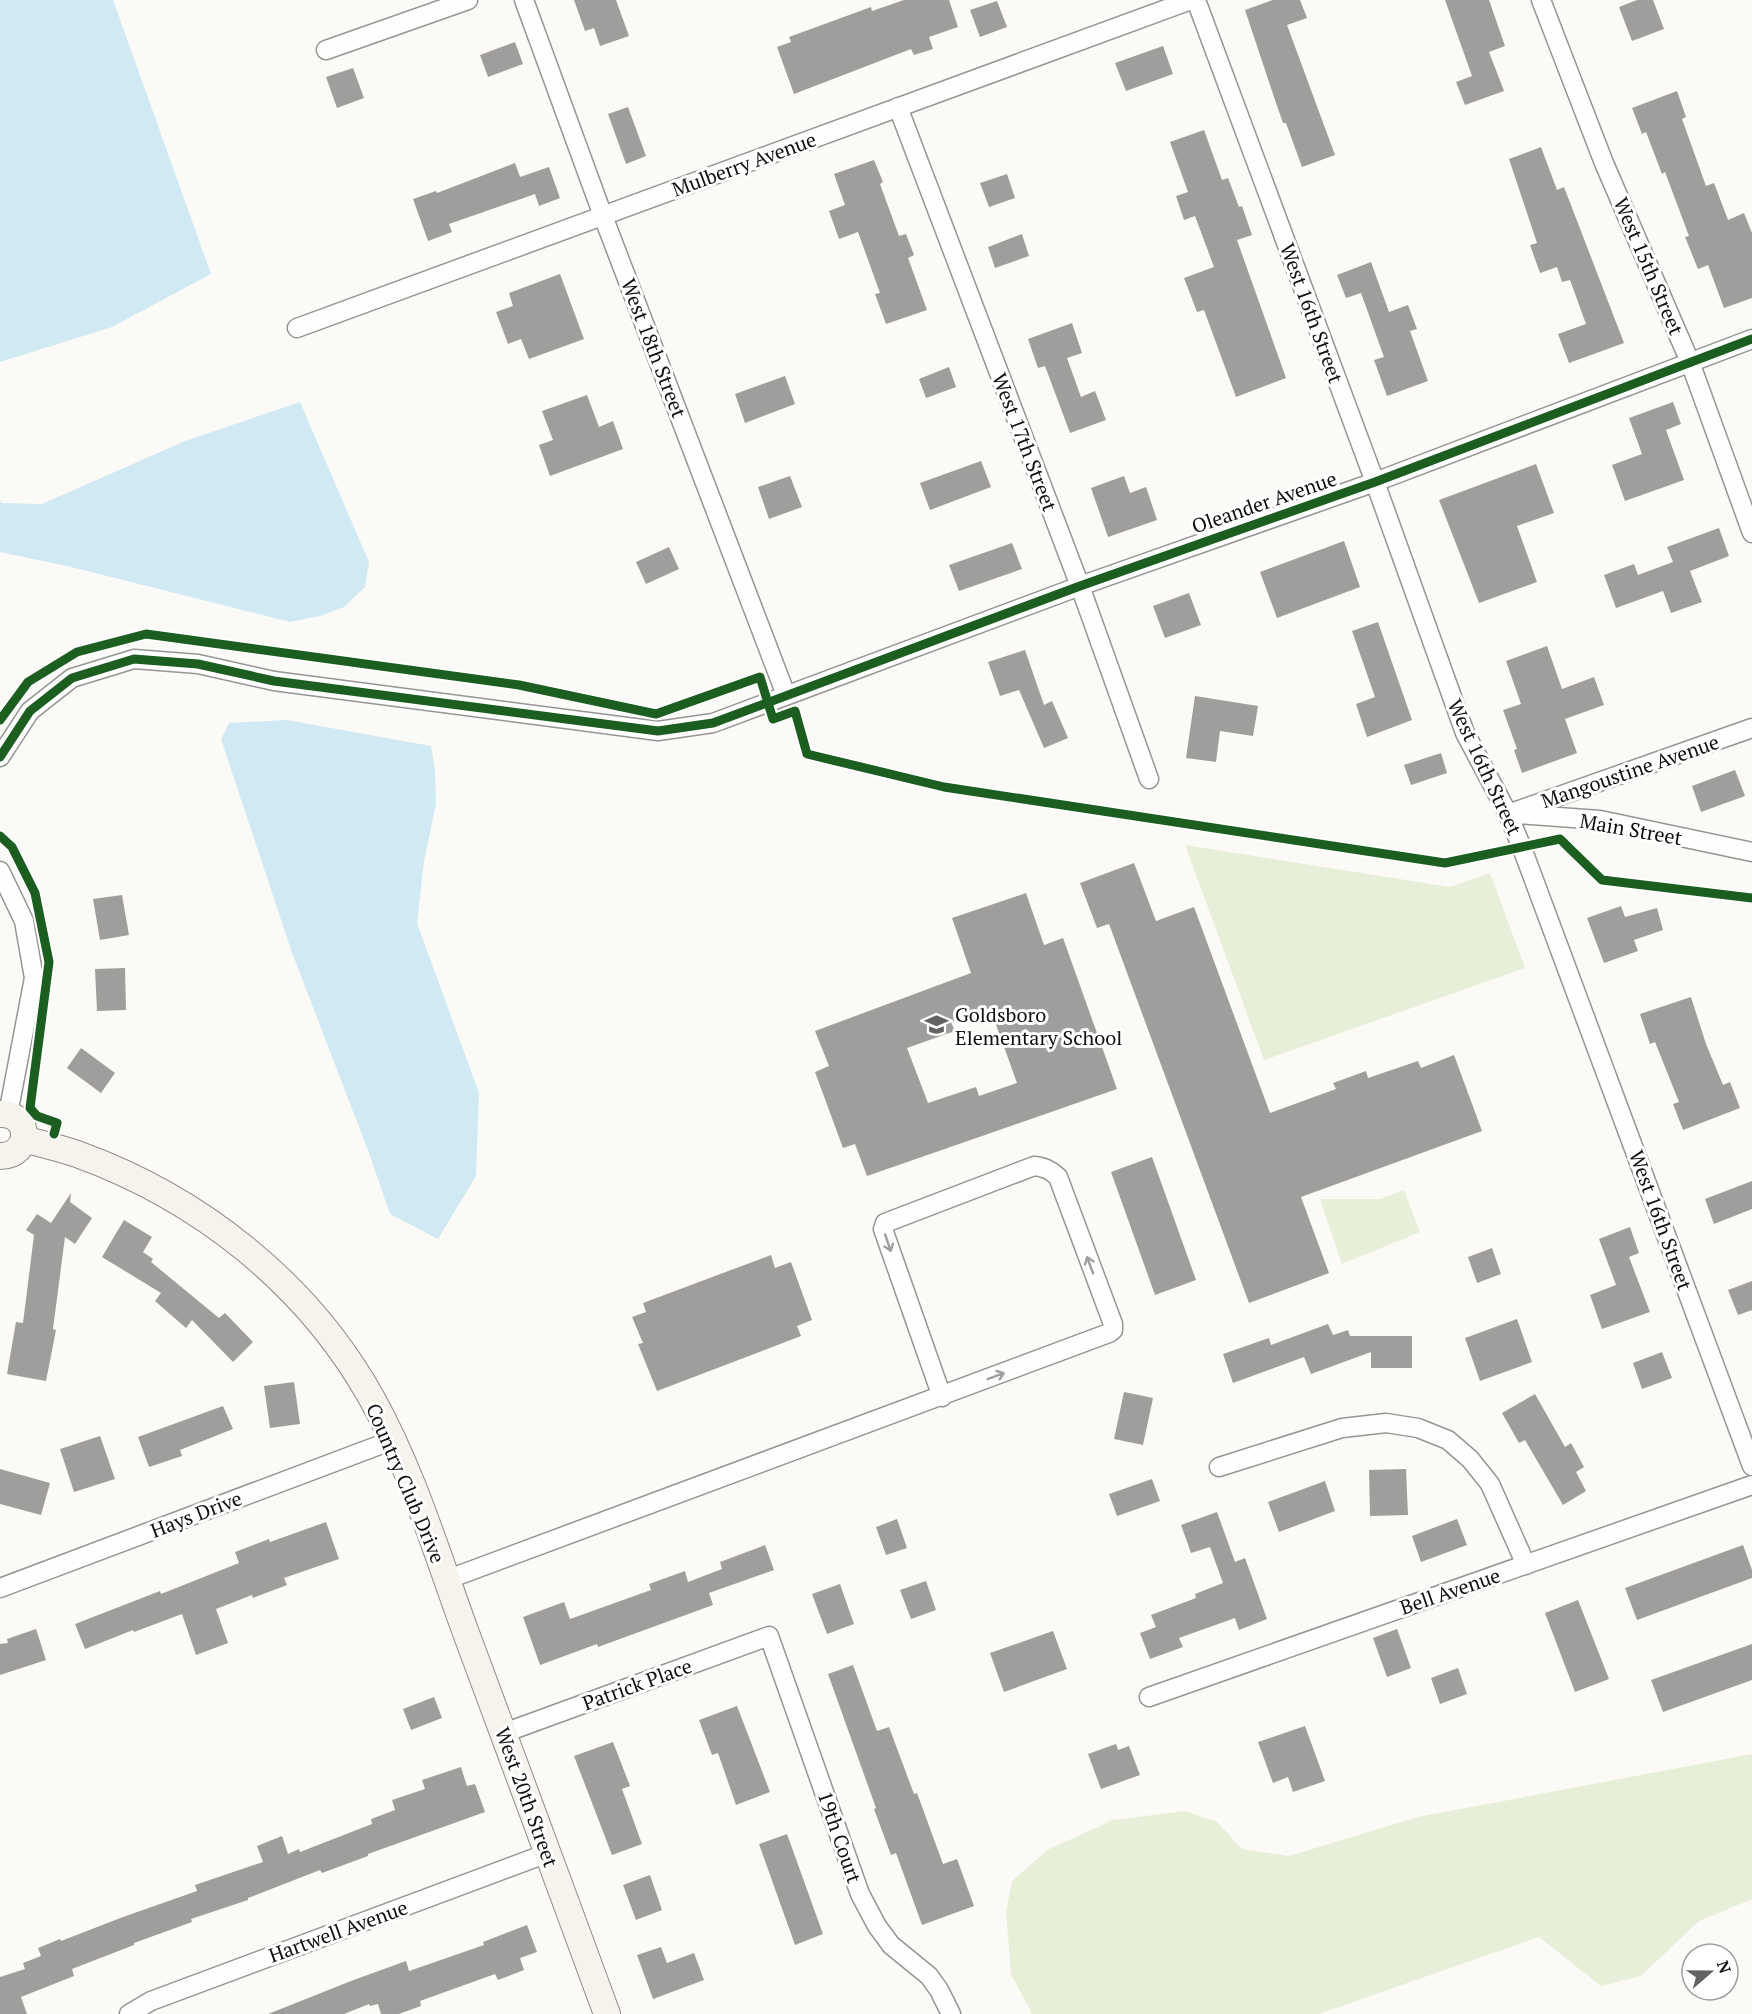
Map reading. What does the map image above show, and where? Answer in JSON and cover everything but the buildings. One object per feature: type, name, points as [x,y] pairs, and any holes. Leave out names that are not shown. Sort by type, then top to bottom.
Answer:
[{"type":"street","points":[[327,50],[468,0]]},
{"type":"street","name":"West 18th Street","points":[[524,0],[603,216],[786,695]]},
{"type":"street","name":"Mulberry Avenue","points":[[297,328],[1191,0]]},
{"type":"street","name":"West 16th Street","points":[[1196,0],[1375,482],[1465,733],[1508,814],[1527,859],[1752,1466]]},
{"type":"street","name":"West 15th Street","points":[[1541,0],[1604,163],[1690,362],[1752,533]]},
{"type":"street","name":"West 17th Street","points":[[898,107],[1080,586],[1149,779]]},
{"type":"street","name":"Oleander Avenue","points":[[0,757],[30,711],[72,678],[134,659],[198,664],[274,681],[658,731],[713,723],[1080,586],[1375,482],[1752,339]]},
{"type":"street","name":"Mangoustine Avenue","points":[[1508,814],[1752,728]]},
{"type":"street","name":"Main Street","points":[[1508,814],[1600,820],[1752,852]]},
{"type":"street","points":[[0,871],[24,921],[34,978],[4,1114],[16,1118],[21,1123],[24,1139],[19,1150],[13,1154],[0,1156]]},
{"type":"street","name":"Country Club Drive","points":[[24,1139],[77,1154],[144,1183],[202,1215],[256,1257],[297,1295],[343,1352],[371,1396],[393,1440],[446,1580]]},
{"type":"street","points":[[446,1580],[942,1397],[1109,1334],[1113,1330],[1113,1324],[1058,1177],[1051,1170],[1034,1166],[885,1223],[883,1229],[942,1397]]},
{"type":"street","points":[[1219,1467],[1342,1428],[1386,1423],[1418,1428],[1448,1440],[1470,1459],[1490,1484],[1526,1565]]},
{"type":"street","name":"Hays Drive","points":[[0,1588],[393,1440]]},
{"type":"street","name":"Bell Avenue","points":[[1149,1697],[1752,1485]]},
{"type":"street","name":"West 20th Street","points":[[446,1580],[607,2014]]},
{"type":"street","name":"Patrick Place","points":[[504,1733],[769,1636]]},
{"type":"street","name":"19th Court","points":[[769,1636],[860,1894],[877,1926],[891,1945],[929,1976],[951,2014]]},
{"type":"street","name":"Hartwell Avenue","points":[[129,2014],[151,2001],[548,1853]]},
{"type":"green space","points":[[1185,845],[1450,887],[1490,873],[1525,968],[1264,1060]]},
{"type":"green space","points":[[1404,1190],[1420,1232],[1342,1264],[1320,1199],[1380,1199]]},
{"type":"green space","points":[[1752,1754],[1752,1899],[1699,1921],[1641,1976],[1601,1986],[1539,1937],[1319,2014],[1032,2014],[1011,1974],[1006,1912],[1012,1881],[1047,1850],[1113,1820],[1185,1811],[1217,1822],[1242,1849],[1289,1856],[1418,1817]]},
{"type":"water","points":[[0,0],[113,0],[211,274],[112,327],[0,362]]},
{"type":"water","points":[[300,402],[369,562],[365,587],[344,607],[320,616],[290,622],[71,567],[0,552],[0,500],[2,503],[42,504],[185,441]]},
{"type":"water","points":[[287,720],[431,746],[435,771],[436,804],[424,861],[417,923],[479,1093],[476,1176],[438,1239],[390,1214],[291,950],[221,739],[229,723]]},
{"type":"cycle path","points":[[0,757],[30,711],[72,678],[134,659],[198,664],[274,681],[658,731],[713,723],[1080,586],[1375,482],[1752,339]]},
{"type":"cycle path","points":[[0,720],[28,682],[77,652],[146,634],[519,685],[656,714],[760,677],[773,719],[795,711],[807,754],[944,787],[1445,863],[1560,839],[1602,880],[1752,898]]},
{"type":"cycle path","points":[[0,836],[12,847],[35,893],[49,962],[30,1108],[37,1116],[57,1123],[54,1134]]},
{"type":"place","name":"Goldsboro Elementary School","points":[[937,1025]]}]
